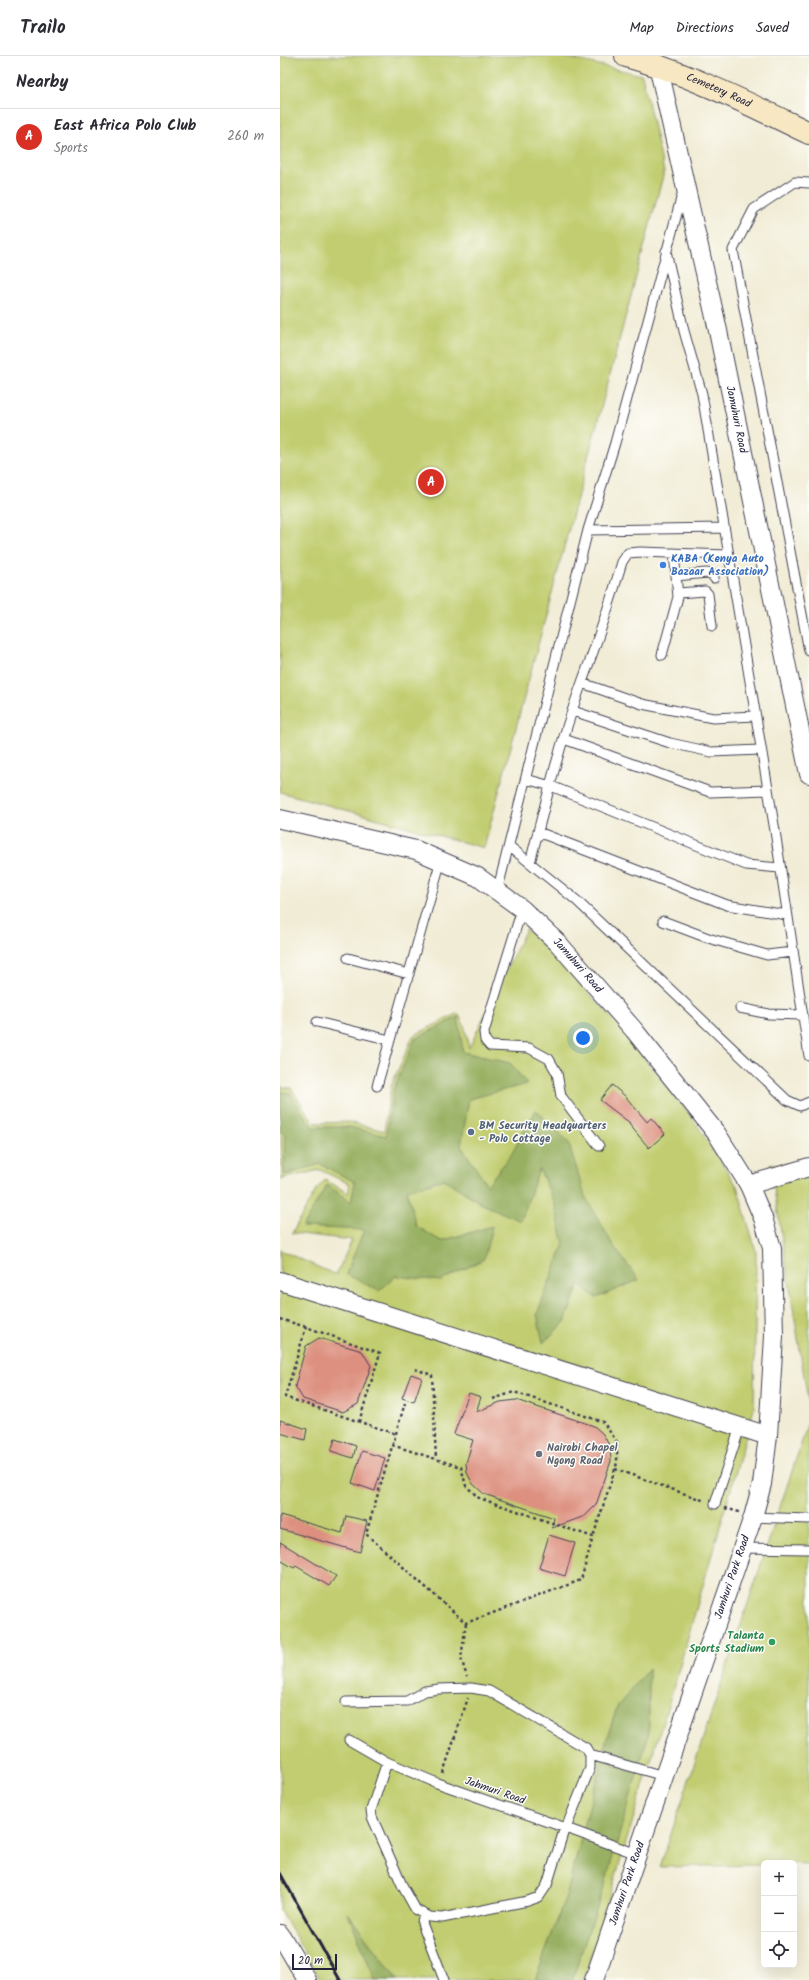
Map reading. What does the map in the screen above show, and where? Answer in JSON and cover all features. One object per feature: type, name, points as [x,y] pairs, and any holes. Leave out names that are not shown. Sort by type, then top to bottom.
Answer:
[{"type":"street","name":"Cemetery Road","points":[[626,56],[658,65],[725,92],[809,133]]},
{"type":"street","name":"Jamuhuri Road","points":[[658,65],[717,326],[809,774]]},
{"type":"street","name":"Jamuhuri Road","points":[[280,819],[416,850],[478,877],[522,909],[563,949],[634,1030],[716,1134],[749,1185]]},
{"type":"street","points":[[749,1185],[809,1167]]},
{"type":"street","name":"Jamhuri Park Road","points":[[594,1980],[753,1517],[762,1484],[768,1436],[774,1336],[772,1248],[763,1218],[749,1185]]},
{"type":"street","points":[[280,1281],[768,1436]]},
{"type":"street","points":[[280,1934],[307,1980]]},
{"type":"lane","points":[[809,182],[795,182],[754,209],[733,250],[809,651]]},
{"type":"lane","points":[[498,892],[588,530],[615,443],[685,184]]},
{"type":"lane","points":[[666,251],[684,331],[702,394],[768,790],[809,1056]]},
{"type":"lane","points":[[588,530],[724,528]]},
{"type":"lane","points":[[530,863],[564,739],[582,683],[602,629],[622,562],[628,553],[728,555]]},
{"type":"lane","points":[[662,655],[678,597],[674,553]]},
{"type":"lane","points":[[676,576],[707,573],[713,575],[714,578]]},
{"type":"lane","points":[[678,593],[705,590],[708,594],[712,626]]},
{"type":"lane","points":[[582,683],[642,704],[713,718],[755,716]]},
{"type":"lane","points":[[573,711],[670,743],[711,752],[761,750]]},
{"type":"lane","points":[[564,739],[710,792],[768,790]]},
{"type":"lane","points":[[526,779],[551,786],[746,865],[780,868]]},
{"type":"lane","points":[[538,832],[727,905],[787,915]]},
{"type":"lane","points":[[509,846],[582,906],[787,1100],[800,1106],[809,1102]]},
{"type":"lane","points":[[377,1086],[440,860]]},
{"type":"lane","points":[[522,909],[484,1032],[485,1040],[490,1046],[529,1048],[549,1059],[557,1073],[561,1096],[599,1146]]},
{"type":"lane","points":[[663,921],[708,938],[766,955],[793,952]]},
{"type":"lane","points":[[348,958],[409,974]]},
{"type":"lane","points":[[740,1008],[751,1012],[769,1014],[803,1015]]},
{"type":"lane","points":[[317,1022],[390,1040]]},
{"type":"lane","points":[[715,1504],[740,1428]]},
{"type":"lane","points":[[753,1517],[809,1519]]},
{"type":"lane","points":[[742,1548],[809,1549]]},
{"type":"lane","points":[[346,1702],[407,1701],[424,1691],[439,1688],[471,1688],[489,1691],[512,1703],[586,1748],[590,1755],[590,1768],[566,1827],[547,1885],[539,1897],[528,1901],[454,1917],[442,1918],[430,1917],[416,1910],[402,1885],[372,1817],[371,1810],[386,1762]]},
{"type":"lane","name":"Jahmuri Road","points":[[349,1740],[386,1762],[439,1784],[566,1827],[637,1854]]},
{"type":"lane","points":[[590,1755],[664,1776]]},
{"type":"lane","points":[[424,1914],[422,1923],[444,1980]]},
{"type":"path","points":[[280,1319],[380,1353],[359,1422]]},
{"type":"path","points":[[306,1327],[285,1397],[396,1434]]},
{"type":"path","points":[[415,1370],[432,1375],[436,1459]]},
{"type":"path","points":[[466,1623],[581,1580],[617,1463],[617,1442],[603,1422],[514,1392],[493,1399]]},
{"type":"path","points":[[405,1403],[366,1534],[466,1623]]},
{"type":"path","points":[[392,1445],[461,1467],[466,1486],[479,1498],[593,1537]]},
{"type":"path","points":[[615,1469],[753,1517]]},
{"type":"path","points":[[439,1784],[471,1688],[461,1658],[466,1623]]},
{"type":"green space","points":[[280,56],[560,56],[642,75],[664,172],[484,848],[280,792]]},
{"type":"green space","points":[[526,929],[607,1012],[691,1116],[737,1186],[756,1251],[754,1409],[673,1689],[584,1980],[321,1980],[280,1910],[280,1250],[336,1275],[352,1240],[292,1233],[316,1190],[325,1180],[348,1193],[350,1184],[320,1170],[282,1179],[280,1087],[291,1088],[314,1123],[350,1122],[384,1131],[391,1086],[413,1036],[458,1013],[464,1025],[469,1048]]},
{"type":"green space","points":[[458,1017],[463,1052],[510,1063],[527,1084],[469,1099],[461,1146],[487,1185],[511,1155],[536,1110],[568,1141],[585,1196],[614,1247],[639,1280],[596,1298],[579,1284],[565,1322],[543,1343],[537,1314],[564,1244],[554,1201],[539,1169],[521,1221],[482,1204],[444,1179],[407,1190],[416,1226],[441,1241],[492,1226],[484,1259],[441,1281],[396,1276],[379,1291],[346,1274],[364,1230],[302,1227],[327,1185],[351,1202],[355,1182],[320,1164],[284,1175],[285,1133],[280,1131],[280,1092],[290,1093],[312,1127],[350,1127],[386,1136],[394,1088],[415,1039]]},
{"type":"green space","points":[[770,1164],[809,1164],[809,1407]]},
{"type":"green space","name":"Talanta Sports Stadium","points":[[809,1420],[809,1864],[797,1864],[797,1860],[761,1860],[761,1865],[660,1867]]},
{"type":"green space","points":[[649,1668],[649,1733],[604,1887],[572,1980],[535,1980],[567,1893],[606,1741],[617,1707]]},
{"type":"green space","points":[[348,1913],[397,1980],[375,1980]]},
{"type":"building","points":[[612,1085],[625,1096],[647,1122],[651,1118],[665,1134],[649,1148],[629,1124],[630,1123],[600,1100]]},
{"type":"building","points":[[319,1338],[362,1351],[371,1366],[358,1404],[343,1412],[303,1399],[295,1386],[306,1346]]},
{"type":"building","points":[[411,1374],[422,1378],[414,1402],[402,1398]]},
{"type":"building","name":"Nairobi Chapel Ngong Road","points":[[469,1393],[481,1397],[476,1412],[500,1402],[516,1400],[594,1426],[603,1434],[610,1447],[611,1461],[596,1505],[585,1516],[552,1528],[554,1518],[484,1494],[473,1484],[467,1473],[466,1463],[473,1440],[454,1434]]},
{"type":"building","points":[[280,1420],[307,1429],[305,1440],[280,1433]]},
{"type":"building","points":[[335,1439],[356,1446],[353,1458],[331,1451]]},
{"type":"building","points":[[362,1451],[385,1458],[375,1491],[352,1483]]},
{"type":"building","points":[[280,1515],[342,1533],[346,1516],[367,1521],[360,1552],[280,1529]]},
{"type":"building","points":[[549,1535],[575,1543],[565,1576],[539,1568]]},
{"type":"building","points":[[280,1542],[336,1576],[329,1586],[296,1566],[294,1568],[280,1560]]},
{"type":"railway","points":[[280,1873],[340,1980]]},
{"type":"place","name":"East Africa Polo Club","points":[[431,482]]},
{"type":"place","name":"KABA (Kenya Auto Bazaar Association)","points":[[663,565]]},
{"type":"place","name":"BM Security Headquarters - Polo Cottage","points":[[471,1132]]},
{"type":"place","name":"Nairobi Chapel Ngong Road","points":[[539,1454]]},
{"type":"place","name":"Talanta Sports Stadium","points":[[772,1642]]}]
